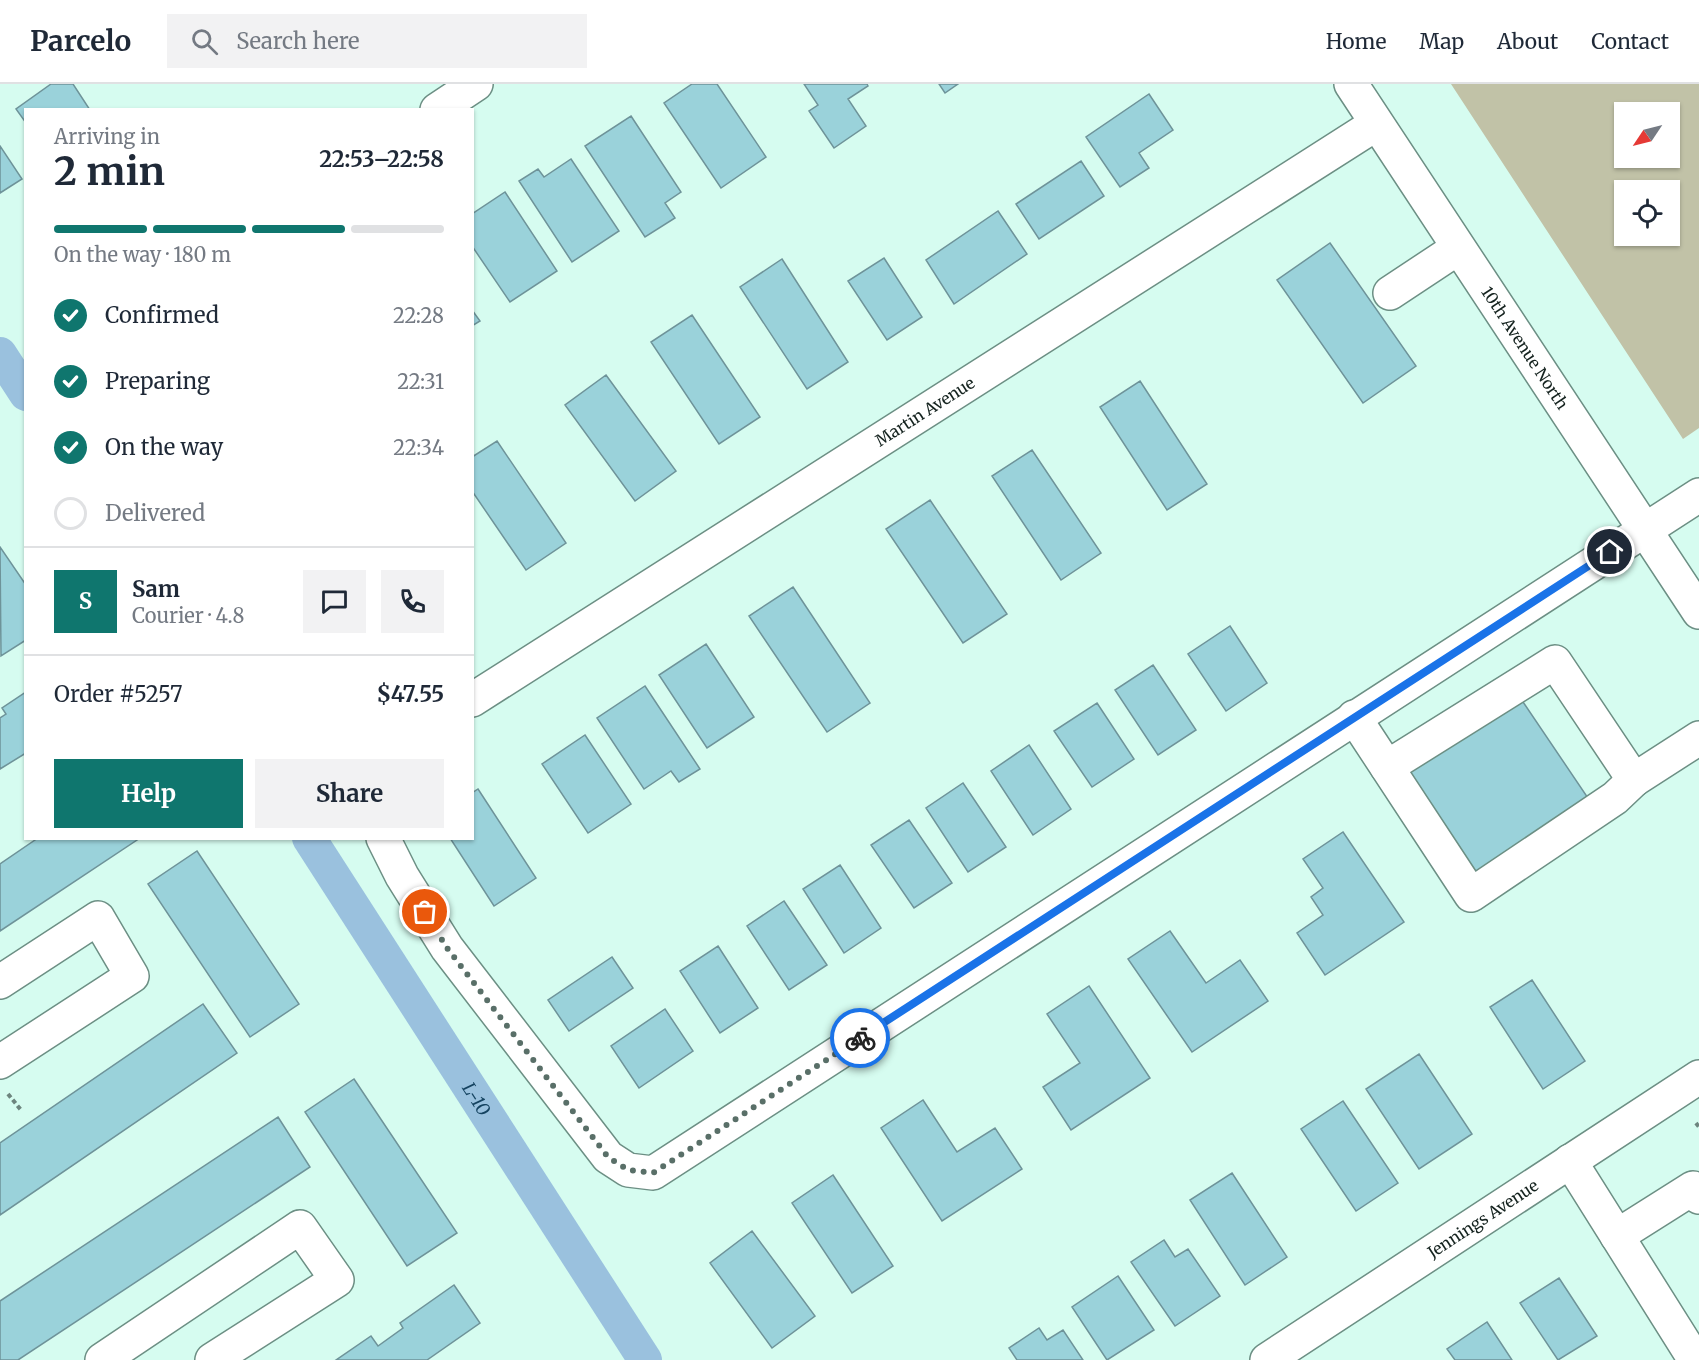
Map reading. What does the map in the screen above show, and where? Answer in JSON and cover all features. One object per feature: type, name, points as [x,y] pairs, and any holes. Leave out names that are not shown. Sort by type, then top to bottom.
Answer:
[{"type":"street","points":[[440,99],[476,84]]},
{"type":"street","name":"10th Avenue North","points":[[1351,84],[1699,612]]},
{"type":"street","name":"Martin Avenue","points":[[474,699],[1376,124]]},
{"type":"street","points":[[1390,293],[1458,248]]},
{"type":"street","points":[[383,840],[402,876],[447,948],[608,1157],[628,1170],[653,1173],[1699,495]]},
{"type":"street","points":[[1386,767],[1555,662],[1634,780]]},
{"type":"street","points":[[1354,717],[1471,895],[1615,798],[1634,780],[1699,738]]},
{"type":"street","points":[[0,982],[98,918],[132,976],[0,1062]]},
{"type":"street","name":"Jennings Avenue","points":[[1268,1360],[1699,1077]]},
{"type":"street","points":[[1570,1161],[1695,1360]]},
{"type":"street","points":[[1617,1236],[1693,1188],[1699,1197]]},
{"type":"street","points":[[102,1360],[300,1227],[337,1280],[212,1360]]},
{"type":"path","points":[[8,1093],[21,1110]]},
{"type":"green space","points":[[1451,84],[1699,84],[1699,428],[1683,439]]},
{"type":"building","points":[[51,84],[73,84],[89,108],[24,108],[24,120],[16,109]]},
{"type":"building","points":[[692,84],[717,84],[766,157],[721,188],[664,103]]},
{"type":"building","points":[[804,84],[867,84],[868,86],[848,99],[866,126],[834,148],[809,111],[818,105]]},
{"type":"building","points":[[939,84],[958,84],[945,93]]},
{"type":"building","points":[[1149,94],[1173,130],[1139,153],[1149,168],[1120,187],[1086,137]]},
{"type":"building","points":[[631,116],[681,192],[665,203],[675,218],[645,237],[585,146]]},
{"type":"building","points":[[0,146],[22,179],[0,193]]},
{"type":"building","points":[[571,159],[619,231],[572,262],[519,181],[538,169],[544,177]]},
{"type":"building","points":[[1081,161],[1104,196],[1039,239],[1016,204]]},
{"type":"building","points":[[505,192],[557,271],[510,302],[474,249],[474,213]]},
{"type":"building","points":[[998,211],[1027,254],[954,304],[926,260]]},
{"type":"building","points":[[1330,243],[1416,366],[1363,403],[1277,280]]},
{"type":"building","points":[[884,258],[922,317],[887,340],[848,281]]},
{"type":"building","points":[[782,259],[848,362],[807,389],[740,287]]},
{"type":"building","points":[[474,313],[480,321],[474,325]]},
{"type":"building","points":[[692,315],[760,417],[719,444],[651,342]]},
{"type":"building","points":[[606,375],[676,471],[635,501],[565,405]]},
{"type":"building","points":[[1140,381],[1207,484],[1167,510],[1100,407]]},
{"type":"building","points":[[497,441],[566,543],[526,570],[474,494],[474,456]]},
{"type":"building","points":[[1032,450],[1101,553],[1061,580],[992,476]]},
{"type":"building","points":[[930,500],[1007,614],[963,643],[886,529]]},
{"type":"building","points":[[0,547],[24,582],[24,641],[1,656]]},
{"type":"building","points":[[793,587],[870,703],[827,732],[749,616]]},
{"type":"building","points":[[1230,626],[1267,683],[1226,711],[1188,654]]},
{"type":"building","points":[[706,644],[754,717],[707,748],[659,675]]},
{"type":"building","points":[[1153,665],[1196,730],[1158,755],[1115,690]]},
{"type":"building","points":[[645,686],[700,769],[679,782],[671,771],[644,789],[597,718]]},
{"type":"building","points":[[24,693],[24,754],[0,769],[0,718],[6,714],[2,708]]},
{"type":"building","points":[[1519,696],[1592,804],[1478,882],[1405,774]]},
{"type":"building","points":[[1097,703],[1134,759],[1092,787],[1054,731]]},
{"type":"building","points":[[585,735],[631,804],[588,833],[542,764]]},
{"type":"building","points":[[1029,745],[1071,809],[1033,835],[991,771]]},
{"type":"building","points":[[963,783],[1006,847],[968,872],[926,808]]},
{"type":"building","points":[[478,789],[536,878],[494,906],[451,840],[474,840],[474,792]]},
{"type":"building","points":[[909,820],[952,883],[914,908],[871,845]]},
{"type":"building","points":[[1343,832],[1404,922],[1325,975],[1297,933],[1323,915],[1311,897],[1323,888],[1303,859]]},
{"type":"building","points":[[35,840],[137,840],[0,931],[0,864]]},
{"type":"building","points":[[197,851],[299,1004],[250,1037],[148,884]]},
{"type":"building","points":[[840,865],[881,928],[844,953],[803,889]]},
{"type":"building","points":[[784,901],[827,965],[789,990],[747,926]]},
{"type":"building","points":[[1170,931],[1206,983],[1240,960],[1268,1001],[1192,1052],[1128,959]]},
{"type":"building","points":[[718,946],[758,1008],[720,1033],[680,971]]},
{"type":"building","points":[[612,957],[633,988],[569,1031],[548,1000]]},
{"type":"building","points":[[1532,980],[1585,1061],[1543,1089],[1490,1007]]},
{"type":"building","points":[[1089,986],[1150,1078],[1071,1130],[1043,1087],[1080,1063],[1047,1014]]},
{"type":"building","points":[[203,1004],[237,1053],[0,1215],[0,1143]]},
{"type":"building","points":[[665,1009],[693,1051],[639,1088],[611,1046]]},
{"type":"building","points":[[1419,1054],[1472,1134],[1419,1169],[1366,1089]]},
{"type":"building","points":[[354,1079],[457,1233],[407,1266],[305,1112]]},
{"type":"building","points":[[923,1100],[957,1152],[995,1128],[1022,1169],[942,1221],[881,1128]]},
{"type":"building","points":[[1343,1101],[1398,1183],[1356,1211],[1301,1129]]},
{"type":"building","points":[[278,1117],[310,1167],[18,1360],[0,1360],[0,1301]]},
{"type":"building","points":[[1232,1173],[1287,1257],[1245,1285],[1190,1200]]},
{"type":"building","points":[[833,1175],[893,1266],[852,1293],[792,1203]]},
{"type":"building","points":[[752,1231],[815,1316],[772,1348],[710,1263]]},
{"type":"building","points":[[1164,1240],[1175,1257],[1188,1249],[1220,1296],[1175,1326],[1131,1262]]},
{"type":"building","points":[[1118,1276],[1154,1330],[1107,1360],[1072,1307]]},
{"type":"building","points":[[1559,1278],[1597,1336],[1558,1360],[1520,1303]]},
{"type":"building","points":[[454,1285],[480,1323],[427,1360],[336,1360],[371,1336],[378,1346],[403,1328],[400,1323]]},
{"type":"building","points":[[1487,1322],[1512,1360],[1455,1360],[1447,1349]]},
{"type":"building","points":[[1039,1328],[1047,1340],[1063,1330],[1083,1360],[1017,1360],[1009,1348]]},
{"type":"waterway","name":"L-10","points":[[0,354],[24,391]]},
{"type":"waterway","name":"L-10","points":[[310,840],[645,1360]]},
{"type":"way so far","points":[[425,912],[447,948],[608,1157],[628,1170],[653,1173],[860,1038]]},
{"type":"route","points":[[860,1038],[1610,552]]}]
